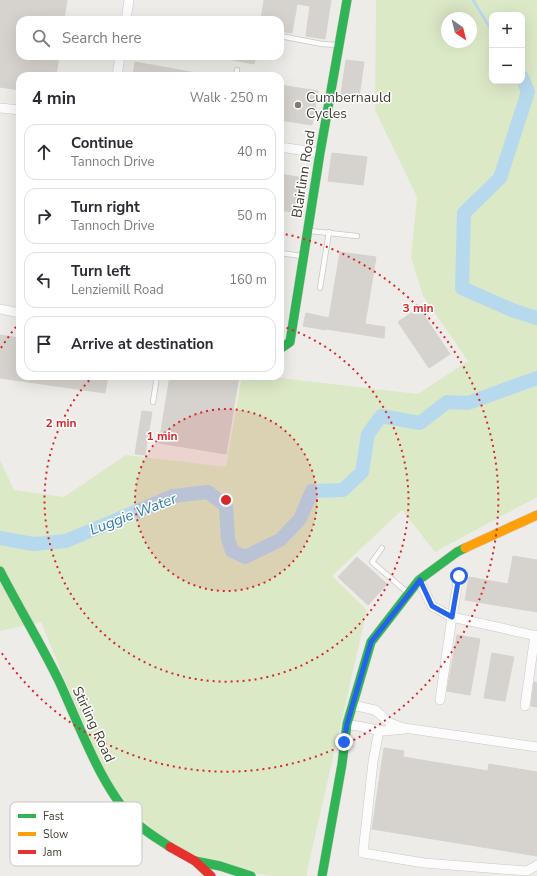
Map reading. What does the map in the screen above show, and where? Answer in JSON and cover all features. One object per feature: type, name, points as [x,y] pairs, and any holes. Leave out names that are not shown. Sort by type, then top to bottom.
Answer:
[{"type":"main road","name":"Blairlinn Road","points":[[284,346],[290,342],[320,153],[347,0]]},
{"type":"main road","points":[[322,875],[342,764],[347,724],[371,642],[420,580],[457,552],[537,515]]},
{"type":"main road","name":"Stirling Road","points":[[0,571],[58,680],[98,767],[120,802]]},
{"type":"main road","name":"Stirling Road","points":[[142,827],[195,861],[211,876]]},
{"type":"main road","name":"Stirling Road","points":[[195,861],[220,866],[251,876]]},
{"type":"street","points":[[127,16],[129,0]]},
{"type":"street","points":[[118,72],[119,60]]},
{"type":"street","points":[[0,108],[16,110]]},
{"type":"street","points":[[284,148],[320,153]]},
{"type":"street","points":[[0,310],[16,312]]},
{"type":"street","points":[[440,700],[459,576]]},
{"type":"street","points":[[420,580],[432,606],[452,617],[536,635],[525,706]]},
{"type":"street","points":[[352,705],[375,710],[390,723],[404,728],[537,747]]},
{"type":"street","points":[[347,724],[383,731],[405,729],[404,728]]},
{"type":"street","points":[[379,730],[373,762],[363,853],[424,863],[526,871],[537,865]]},
{"type":"lane","points":[[284,37],[322,44],[339,45]]},
{"type":"lane","points":[[308,231],[356,236]]},
{"type":"lane","points":[[320,288],[329,232]]},
{"type":"lane","points":[[284,254],[304,256]]},
{"type":"lane","points":[[153,402],[156,380]]},
{"type":"lane","points":[[382,548],[372,562],[409,594]]},
{"type":"green space","points":[[376,0],[537,0],[537,497],[435,552],[402,510],[332,576],[367,610],[307,876],[273,876],[251,873],[189,853],[155,833],[142,819],[142,802],[127,802],[110,784],[41,622],[0,631],[0,460],[14,490],[64,497],[126,455],[226,467],[241,380],[284,380],[284,378],[418,394],[468,361],[423,296],[411,257],[417,197],[375,110]]},
{"type":"building","points":[[0,0],[67,0],[65,16],[16,16],[16,60],[58,60],[57,72],[16,72],[16,89],[0,87]]},
{"type":"building","points":[[264,0],[331,0],[325,39],[306,36],[310,6],[297,4],[292,33],[284,32],[284,16],[262,16]]},
{"type":"building","points":[[233,60],[255,60],[254,64]]},
{"type":"building","points":[[346,60],[364,62],[359,97],[341,94]]},
{"type":"building","points":[[135,62],[190,72],[134,72]]},
{"type":"building","name":"Cumbernauld Cycles","points":[[284,86],[318,91],[312,125],[284,121]]},
{"type":"building","points":[[332,153],[367,157],[363,185],[328,181]]},
{"type":"building","points":[[284,175],[303,178],[297,213],[284,211]]},
{"type":"building","points":[[340,252],[376,257],[365,324],[385,327],[384,338],[303,326],[306,313],[329,318]]},
{"type":"building","points":[[419,308],[450,354],[429,368],[398,322]]},
{"type":"building","points":[[0,335],[16,337],[16,380],[107,380],[105,393],[0,378]]},
{"type":"building","points":[[169,380],[238,380],[226,454],[159,443]]},
{"type":"building","points":[[142,411],[152,412],[145,455],[135,454]]},
{"type":"building","points":[[513,556],[537,560],[537,612],[465,600],[469,577],[508,584]]},
{"type":"building","points":[[357,557],[387,584],[368,605],[338,577]]},
{"type":"building","points":[[457,635],[480,639],[470,695],[447,691]]},
{"type":"building","points":[[492,653],[514,657],[505,701],[484,698]]},
{"type":"building","points":[[534,682],[537,683],[537,707],[531,706]]},
{"type":"building","points":[[384,748],[404,751],[403,757],[488,771],[489,764],[537,772],[537,856],[372,829]]},
{"type":"waterway","name":"Luggie Water","points":[[473,0],[489,26]]},
{"type":"waterway","name":"Luggie Water","points":[[525,84],[528,92],[500,178],[464,213],[462,288],[512,310],[537,318]]},
{"type":"waterway","name":"Luggie Water","points":[[0,538],[33,544],[66,541],[173,496],[208,492],[226,506],[228,539],[232,551],[245,557],[280,540],[300,519],[312,491],[343,490],[362,472],[368,434],[381,416],[420,423],[447,402],[468,403],[537,378]]},
{"type":"traffic: fast","points":[[284,346],[290,342],[320,153],[347,0]]},
{"type":"traffic: fast","points":[[322,876],[342,764],[347,724],[371,642],[419,580],[457,552],[465,548]]},
{"type":"traffic: fast","points":[[0,571],[52,667],[104,778],[120,802]]},
{"type":"traffic: fast","points":[[142,827],[170,847]]},
{"type":"traffic: fast","points":[[195,861],[220,866],[251,876]]},
{"type":"traffic: slow","points":[[465,548],[537,515]]},
{"type":"traffic: jam","points":[[170,847],[195,861],[211,876]]},
{"type":"place","name":"Cumbernauld Cycles","points":[[298,105]]},
{"type":"route","points":[[344,742],[347,724],[371,642],[420,580],[432,606],[452,617],[459,576]]}]
